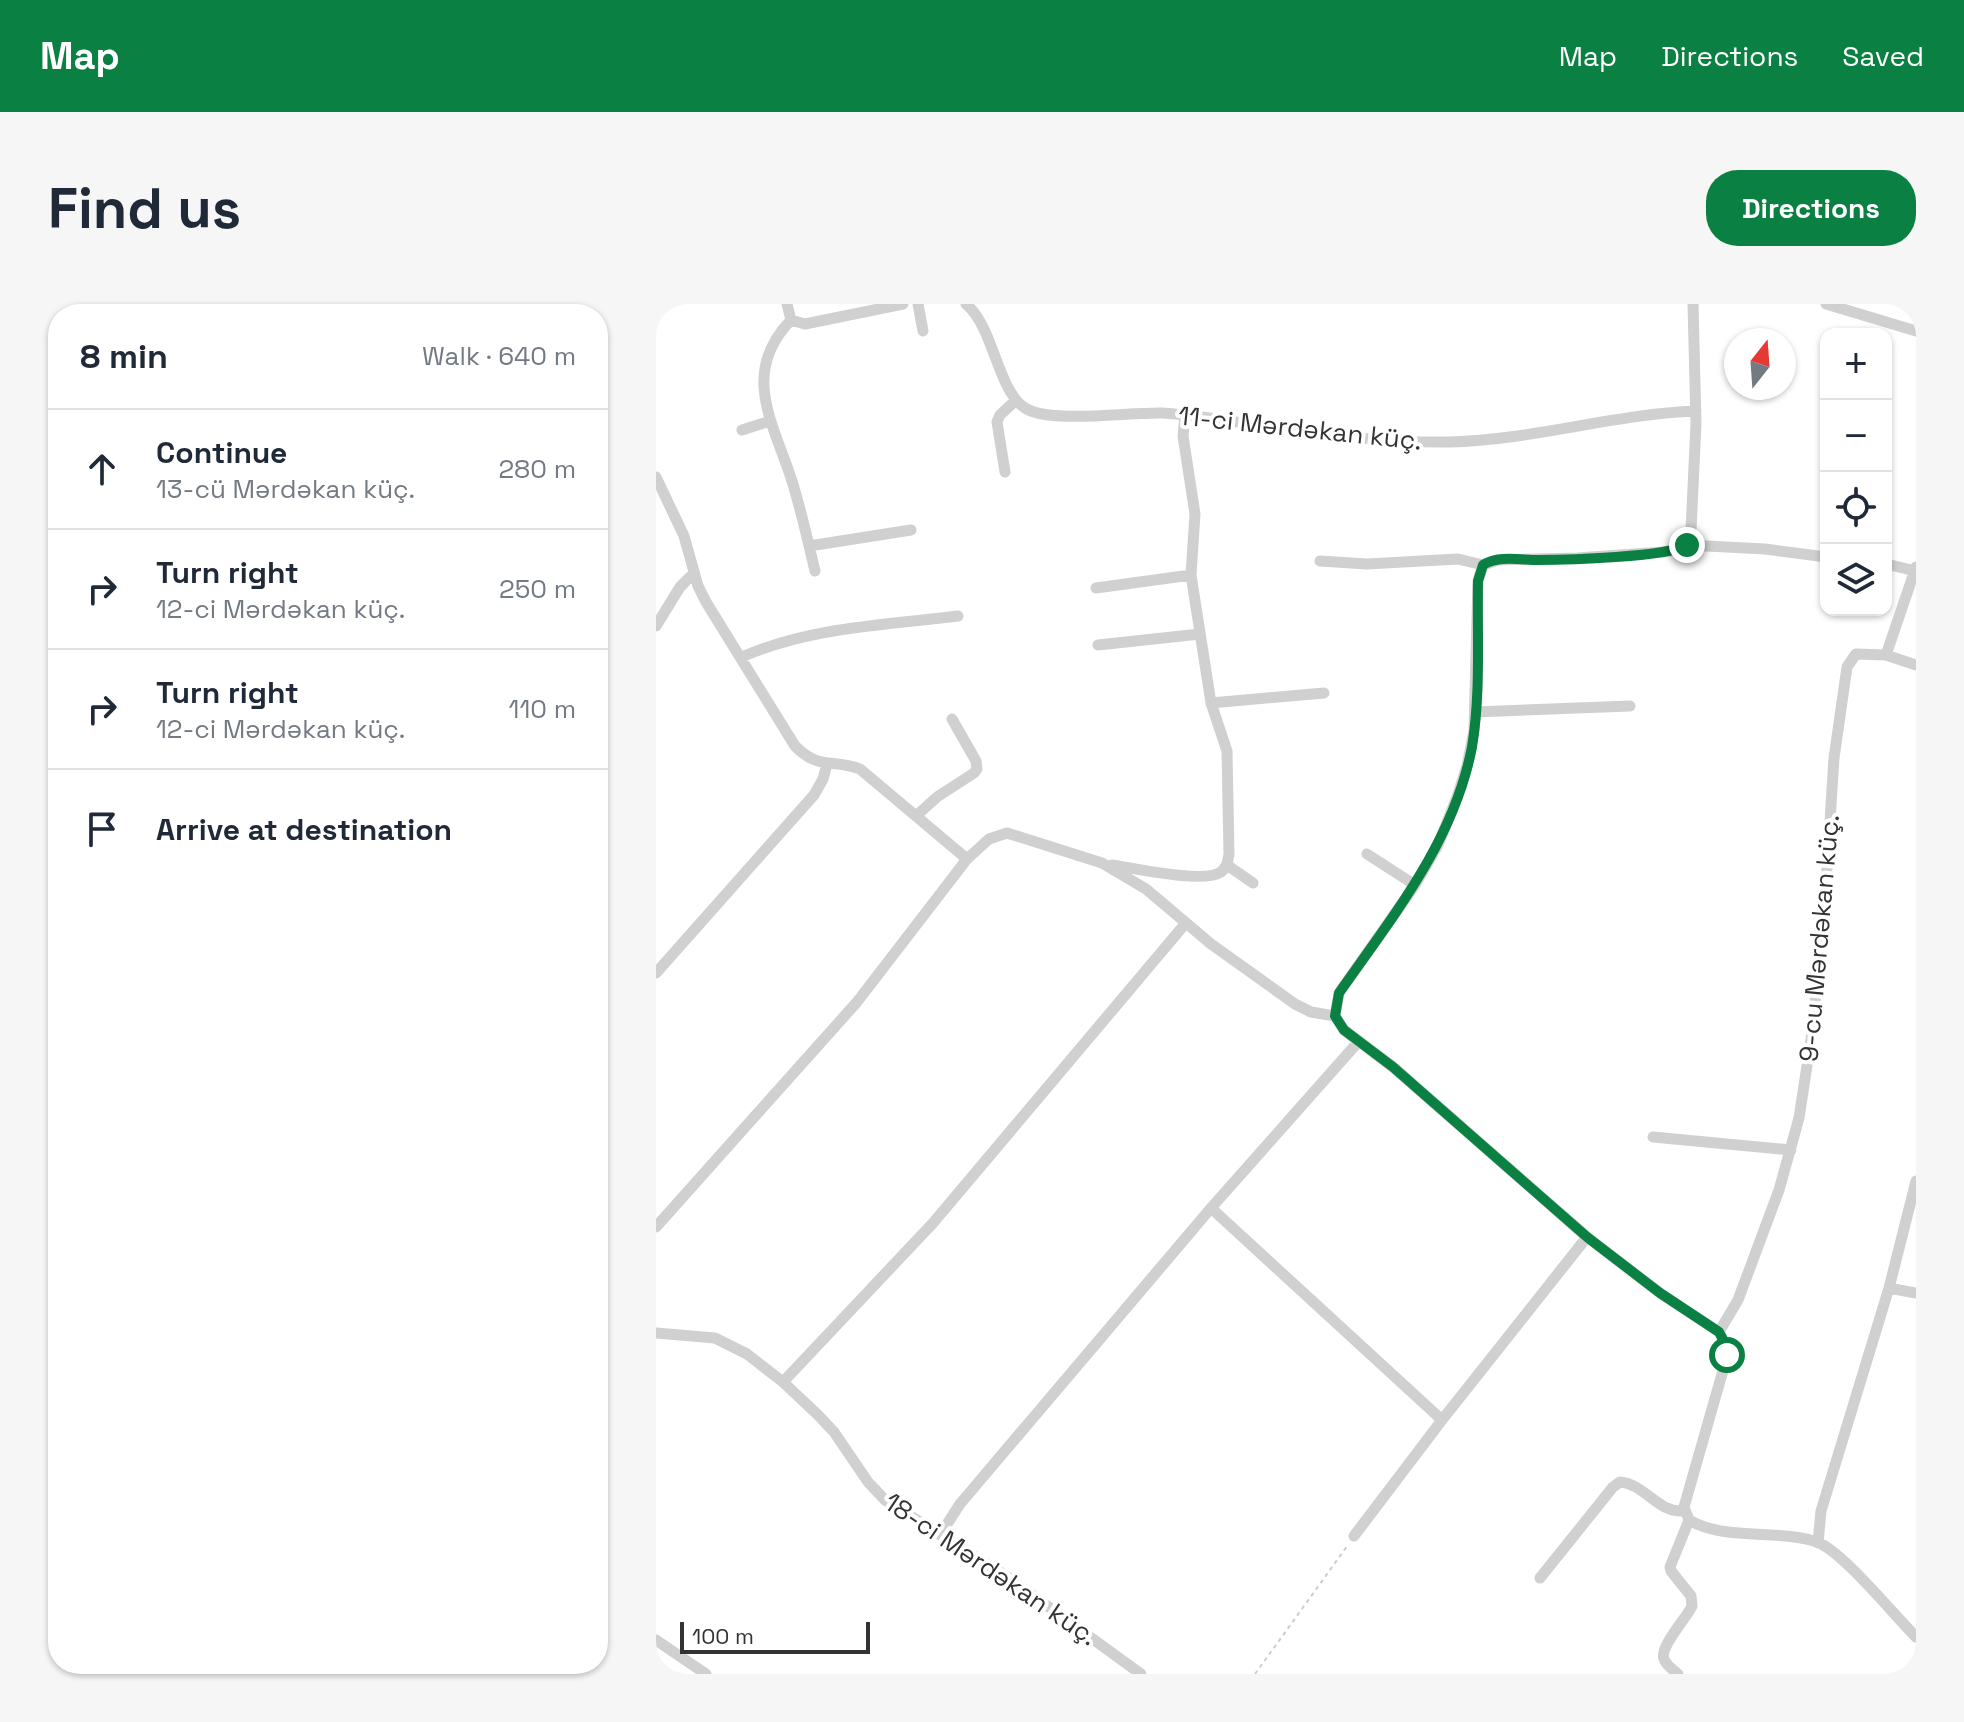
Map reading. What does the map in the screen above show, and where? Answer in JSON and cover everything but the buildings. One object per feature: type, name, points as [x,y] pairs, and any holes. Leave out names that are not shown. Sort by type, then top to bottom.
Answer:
[{"type":"street","points":[[787,304],[791,320]]},
{"type":"street","points":[[791,320],[815,323],[903,304]]},
{"type":"street","points":[[918,304],[923,331]]},
{"type":"street","points":[[966,304],[978,317],[1016,400],[997,422],[1005,472]]},
{"type":"street","points":[[1687,545],[1691,531],[1696,411],[1693,304]]},
{"type":"street","points":[[1826,304],[1916,331]]},
{"type":"street","points":[[791,320],[776,339],[764,366],[764,402],[794,486],[815,571]]},
{"type":"street","name":"11-ci Mərdəkan küç.","points":[[1016,400],[1029,410],[1049,417],[1119,413],[1185,415],[1379,440],[1454,442],[1523,435],[1644,415],[1696,411]]},
{"type":"street","points":[[656,1227],[857,1002],[967,859],[995,835],[1007,833],[1102,863],[1168,874],[1211,876],[1227,865],[1227,751],[1211,703],[1191,575],[1195,514],[1183,436],[1185,415]]},
{"type":"street","points":[[742,430],[770,421]]},
{"type":"street","points":[[656,477],[684,536],[706,602],[795,746],[813,761],[840,763],[860,769],[967,859]]},
{"type":"street","points":[[809,546],[911,530]]},
{"type":"street","points":[[1320,561],[1367,564],[1449,559],[1483,565],[1498,560],[1663,552],[1687,545],[1765,549],[1820,556]]},
{"type":"street","points":[[1483,565],[1478,581],[1475,712],[1471,748],[1457,797],[1438,845],[1415,885],[1339,993],[1335,1016],[1344,1030],[1393,1067],[1587,1237],[1660,1293],[1719,1332],[1727,1347],[1687,1515],[1670,1567],[1691,1596],[1692,1606],[1665,1646],[1664,1662],[1678,1674]]},
{"type":"street","points":[[1892,565],[1915,569],[1886,655],[1916,665]]},
{"type":"street","points":[[656,626],[680,587],[694,573]]},
{"type":"street","points":[[1096,588],[1191,575]]},
{"type":"street","points":[[742,657],[764,647],[837,631],[958,616]]},
{"type":"street","points":[[1098,645],[1200,634]]},
{"type":"street","name":"9-cu Mərdəkan küç.","points":[[1719,1332],[1738,1300],[1791,1150],[1807,1077],[1825,900],[1834,758],[1847,667],[1856,654],[1886,655]]},
{"type":"street","points":[[1211,703],[1324,693]]},
{"type":"street","points":[[1475,712],[1630,706]]},
{"type":"street","points":[[916,816],[977,769],[976,761],[952,719]]},
{"type":"street","points":[[656,973],[814,795],[827,764]]},
{"type":"street","points":[[1367,854],[1415,885]]},
{"type":"street","points":[[1102,863],[1158,898],[1185,924],[1295,1004],[1311,1012],[1335,1016]]},
{"type":"street","points":[[1227,865],[1253,883]]},
{"type":"street","points":[[1158,898],[1168,874]]},
{"type":"street","points":[[783,1382],[933,1223],[1185,924]]},
{"type":"street","points":[[940,1535],[960,1504],[1211,1208],[1359,1041]]},
{"type":"street","points":[[1653,1137],[1791,1150]]},
{"type":"street","points":[[1818,1543],[1821,1511],[1889,1288],[1916,1181]]},
{"type":"street","points":[[1211,1208],[1442,1420]]},
{"type":"street","points":[[1354,1536],[1587,1237]]},
{"type":"street","points":[[1889,1288],[1916,1293]]},
{"type":"street","name":"18-ci Mərdəkan küç.","points":[[656,1333],[715,1338],[747,1354],[783,1382],[834,1432],[868,1482],[885,1500],[1006,1576],[1141,1674]]},
{"type":"street","points":[[1540,1578],[1620,1482],[1633,1486],[1667,1510],[1687,1515],[1710,1528],[1818,1543],[1844,1561],[1916,1637]]},
{"type":"street","points":[[656,1640],[706,1674]]},
{"type":"path","points":[[1255,1674],[1354,1536]]},
{"type":"railway","points":[[656,1671],[660,1674]]},
{"type":"route","points":[[1687,545],[1663,552],[1498,560],[1483,565],[1478,573],[1474,730],[1457,797],[1438,845],[1415,885],[1339,993],[1334,1009],[1338,1024],[1344,1030],[1393,1067],[1587,1237],[1660,1293],[1719,1332],[1724,1338],[1727,1355]]}]
